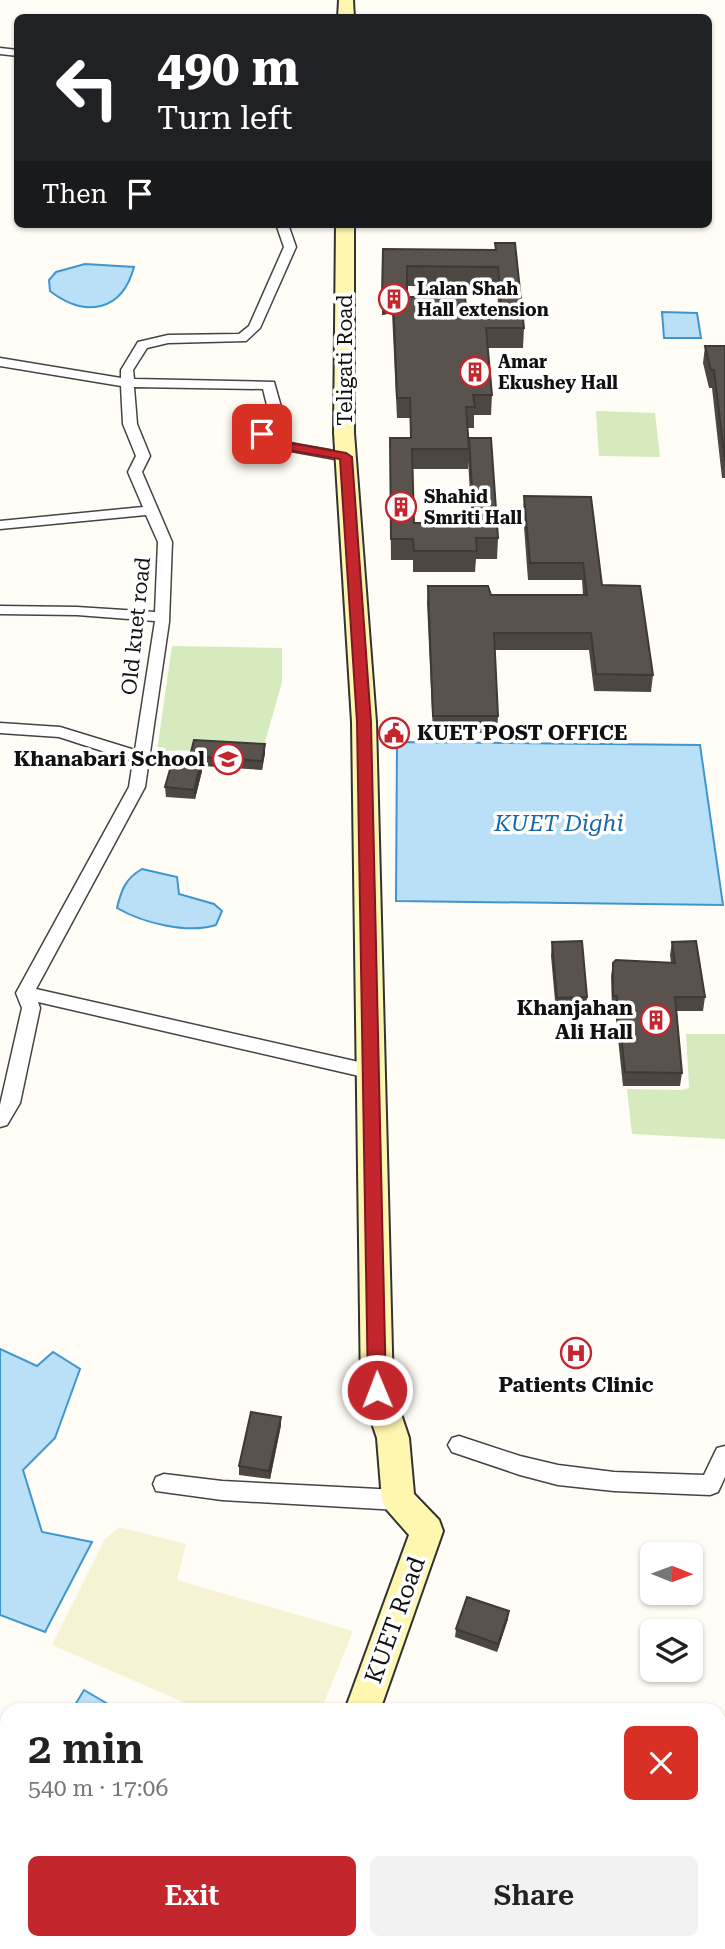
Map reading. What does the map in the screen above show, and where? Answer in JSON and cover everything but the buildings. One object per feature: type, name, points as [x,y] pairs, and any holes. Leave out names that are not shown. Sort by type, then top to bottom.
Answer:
[{"type":"main road","name":"Teligati Road","points":[[345,228],[346,457],[364,722],[377,1390],[393,1438],[398,1500]]},
{"type":"main road","name":"KUET Road","points":[[365,1703],[428,1531],[398,1500]]},
{"type":"street","name":"Old kuet road","points":[[25,993],[137,787],[162,617],[165,542],[135,472],[143,456],[130,424],[127,370],[142,345],[168,339],[242,338],[254,328],[290,247],[283,228]]},
{"type":"street","points":[[0,362],[128,383],[269,386],[276,414],[265,421],[262,434],[268,443],[346,457]]},
{"type":"street","points":[[0,525],[151,510]]},
{"type":"street","points":[[0,610],[77,611],[162,617]]},
{"type":"street","points":[[0,728],[60,733],[141,758]]},
{"type":"street","points":[[25,993],[372,1072]]},
{"type":"street","points":[[0,1120],[11,1103],[31,1008],[25,993]]},
{"type":"street","points":[[459,1445],[504,1461],[558,1475],[614,1481],[710,1485],[725,1455]]},
{"type":"street","points":[[164,1484],[208,1491],[338,1494],[398,1500]]},
{"type":"shaded area","points":[[119,1527],[186,1544],[177,1580],[353,1631],[324,1703],[185,1703],[52,1645],[105,1539]]},
{"type":"green space","points":[[596,411],[655,413],[660,457],[599,456]]},
{"type":"green space","points":[[172,646],[282,648],[282,682],[263,749],[157,751]]},
{"type":"green space","points":[[686,1034],[725,1034],[725,1139],[632,1134],[627,1089],[689,1088]]},
{"type":"water","points":[[85,264],[134,267],[121,294],[101,306],[76,305],[50,291],[49,280],[56,272]]},
{"type":"water","points":[[662,312],[697,313],[701,338],[664,338]]},
{"type":"water","name":"KUET Dighi","points":[[397,742],[700,745],[723,905],[396,901]]},
{"type":"water","points":[[142,869],[177,877],[179,894],[214,904],[222,911],[216,925],[179,928],[139,918],[117,908],[125,885]]},
{"type":"water","points":[[0,1349],[37,1366],[53,1352],[80,1369],[55,1438],[23,1470],[42,1532],[92,1542],[45,1632],[0,1615]]},
{"type":"water","points":[[84,1690],[106,1703],[76,1703]]},
{"type":"place","name":"Lalan Shah Hall extension","points":[[394,299]]},
{"type":"place","name":"Amar Ekushey Hall","points":[[475,372]]},
{"type":"place","name":"Shahid Smriti Hall","points":[[401,507]]},
{"type":"place","name":"KUET POST OFFICE","points":[[394,733]]},
{"type":"place","name":"Khanabari School","points":[[228,759]]},
{"type":"place","name":"Khanjahan Ali Hall","points":[[656,1020]]},
{"type":"place","name":"Patients Clinic","points":[[576,1353]]},
{"type":"route","points":[[262,434],[268,443],[346,457],[364,722],[377,1390]]}]
